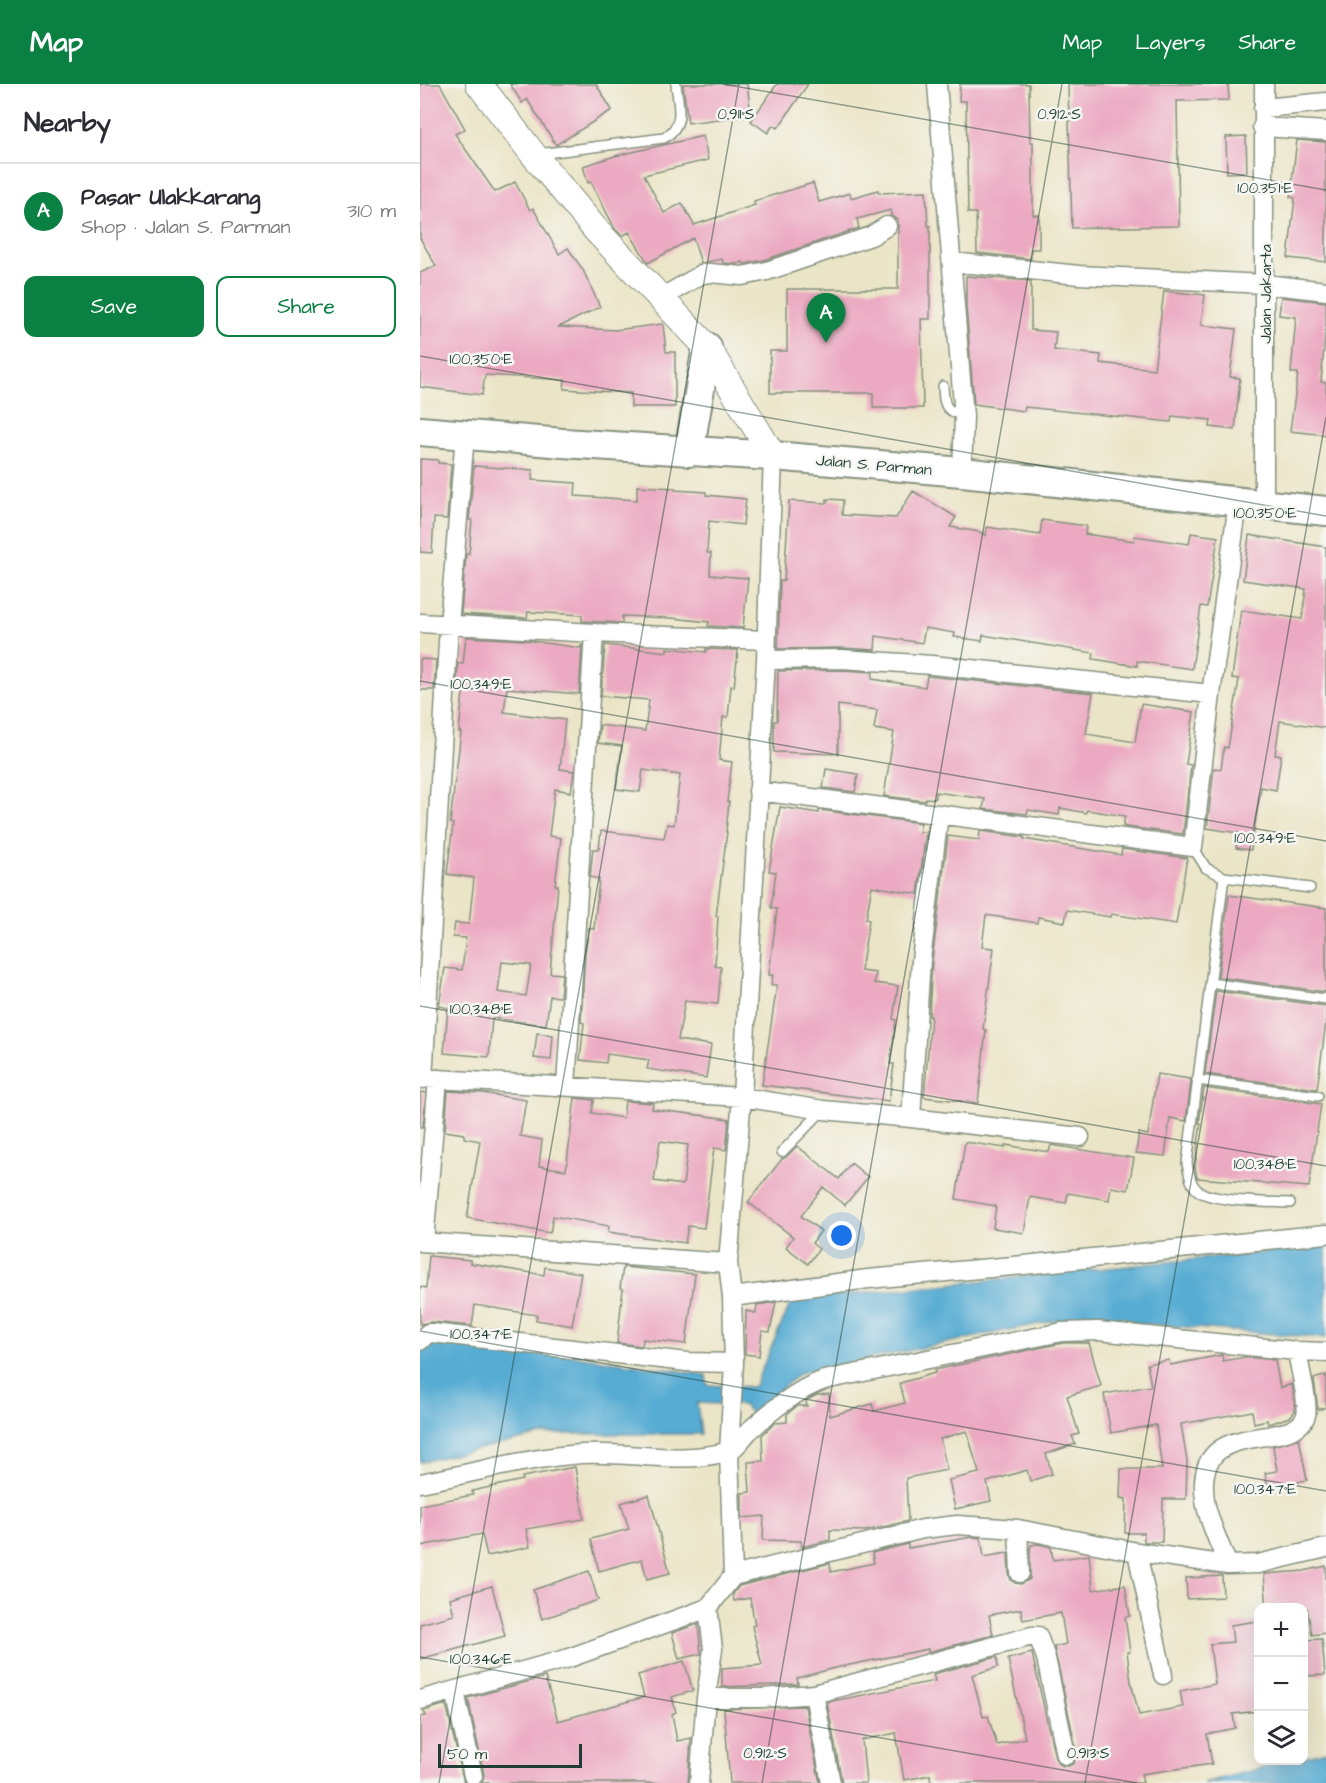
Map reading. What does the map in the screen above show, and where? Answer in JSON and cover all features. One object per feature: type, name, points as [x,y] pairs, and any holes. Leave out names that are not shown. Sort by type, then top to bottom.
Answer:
[{"type":"main road","points":[[479,84],[596,230],[707,347],[773,456]]},
{"type":"main road","points":[[689,452],[707,347]]},
{"type":"main road","name":"Jalan S. Parman","points":[[420,431],[962,472],[1326,511]]},
{"type":"street","points":[[937,84],[964,416],[962,472]]},
{"type":"street","name":"Jalan Jakarta","points":[[1193,847],[1211,694],[1251,503],[1265,284],[1262,127],[1264,84]]},
{"type":"street","points":[[1263,108],[1326,102]]},
{"type":"street","points":[[1262,127],[1326,131]]},
{"type":"street","points":[[661,298],[702,274],[742,276],[767,271],[871,236],[887,225]]},
{"type":"street","points":[[952,262],[1079,274],[1265,284],[1326,291]]},
{"type":"street","points":[[465,435],[449,625],[427,1079],[422,1242],[728,1263]]},
{"type":"street","points":[[733,1576],[729,1451],[734,1369],[732,1297],[728,1263],[742,1097],[766,660],[773,456]]},
{"type":"street","points":[[420,623],[766,640]]},
{"type":"street","points":[[566,1086],[594,633]]},
{"type":"street","points":[[766,660],[842,659],[932,664],[1211,694]]},
{"type":"street","points":[[758,791],[1193,847]]},
{"type":"street","points":[[911,1118],[921,960],[939,815]]},
{"type":"street","points":[[427,1079],[742,1097],[823,1110],[1080,1137]]},
{"type":"street","points":[[732,1297],[868,1279],[1326,1234]]},
{"type":"street","points":[[420,1483],[581,1454],[613,1453],[682,1458],[729,1451],[778,1407],[803,1389],[824,1380],[1062,1332],[1098,1330],[1326,1352]]},
{"type":"street","points":[[420,1341],[427,1334],[432,1333],[734,1369]]},
{"type":"street","points":[[1228,1565],[1204,1501],[1204,1476],[1210,1456],[1222,1447],[1289,1430],[1300,1424],[1305,1416],[1306,1405],[1297,1351]]},
{"type":"street","points":[[420,1700],[569,1658],[708,1608],[733,1576],[923,1529],[957,1525],[1018,1529],[1137,1552],[1228,1565],[1258,1564],[1326,1548]]},
{"type":"street","points":[[1018,1529],[1020,1573]]},
{"type":"street","points":[[1137,1552],[1163,1675]]},
{"type":"street","points":[[699,1783],[706,1698],[713,1649],[708,1608]]},
{"type":"street","points":[[706,1698],[762,1698],[814,1694],[1038,1636],[1046,1658],[1066,1755]]},
{"type":"street","points":[[454,1691],[473,1776]]},
{"type":"street","points":[[814,1694],[831,1783]]},
{"type":"lane","points":[[533,154],[664,138],[675,130],[680,114],[676,84]]},
{"type":"lane","points":[[944,386],[944,402],[948,410],[964,416]]},
{"type":"lane","points":[[1193,847],[1206,868],[1224,877],[1310,888]]},
{"type":"lane","points":[[1224,877],[1187,1163],[1190,1180],[1199,1192],[1216,1197],[1290,1203]]},
{"type":"lane","points":[[1210,983],[1326,999]]},
{"type":"lane","points":[[1197,1080],[1318,1096]]},
{"type":"lane","points":[[782,1152],[823,1110]]},
{"type":"water","points":[[1326,1246],[1326,1338],[1068,1318],[800,1373],[752,1414],[743,1405],[697,1403],[701,1434],[546,1434],[420,1462],[420,1343],[430,1335],[706,1375],[707,1385],[754,1387],[792,1300]]},
{"type":"water","points":[[1326,1751],[1326,1783],[1204,1783],[1274,1765],[1308,1765],[1308,1756]]},
{"type":"building","points":[[420,84],[440,84],[465,129],[455,134],[495,192],[515,182],[530,210],[533,208],[559,254],[568,248],[583,270],[600,307],[559,327],[615,330],[663,324],[666,352],[675,352],[675,407],[631,407],[631,393],[564,389],[565,380],[485,375],[482,395],[420,387],[420,273],[436,266],[420,238]]},
{"type":"building","points":[[510,84],[596,84],[612,110],[556,145],[527,99],[522,103]]},
{"type":"building","points":[[683,84],[747,84],[751,115],[688,123]]},
{"type":"building","points":[[777,84],[808,84],[778,128],[773,125],[768,133],[751,121]]},
{"type":"building","points":[[960,84],[1029,84],[1030,142],[1033,142],[1033,215],[1039,215],[1039,249],[1031,249],[1031,259],[977,253],[976,213],[968,213],[966,101],[959,101]]},
{"type":"building","points":[[1068,84],[1228,84],[1229,100],[1177,101],[1179,226],[1072,228]]},
{"type":"building","points":[[703,136],[708,160],[644,175],[664,213],[682,203],[694,225],[755,205],[754,201],[813,183],[819,202],[850,193],[851,198],[878,190],[879,193],[926,191],[928,226],[930,226],[930,319],[921,319],[923,408],[873,408],[873,393],[770,393],[770,351],[787,351],[787,289],[898,289],[898,220],[891,216],[891,210],[857,219],[859,228],[764,260],[744,264],[743,262],[723,263],[722,259],[701,263],[693,238],[648,263],[629,232],[622,236],[615,229],[591,182],[588,183],[583,166],[615,156]]},
{"type":"building","points":[[1246,136],[1247,172],[1227,173],[1226,137]]},
{"type":"building","points":[[1297,140],[1326,142],[1326,262],[1288,258],[1295,198],[1290,197]]},
{"type":"building","points":[[966,276],[1031,281],[1031,330],[1056,332],[1054,350],[1101,355],[1100,363],[1154,369],[1164,291],[1205,295],[1201,325],[1236,329],[1230,377],[1240,378],[1235,430],[1210,427],[1211,420],[1172,416],[1171,422],[1025,407],[1024,411],[974,404],[966,306]]},
{"type":"building","points":[[1281,297],[1326,302],[1321,382],[1326,383],[1326,435],[1290,431],[1298,373],[1291,373],[1296,317],[1279,315]]},
{"type":"building","points":[[420,459],[438,460],[438,463],[451,464],[447,519],[434,518],[432,553],[420,552]]},
{"type":"building","points":[[474,466],[533,470],[532,480],[576,483],[575,496],[637,500],[637,486],[675,488],[675,490],[706,492],[706,495],[746,499],[743,525],[709,521],[707,553],[711,553],[710,575],[748,578],[743,628],[708,626],[709,622],[671,618],[622,616],[622,623],[582,621],[582,615],[528,612],[527,618],[461,614],[466,554],[469,554],[472,520],[469,520]]},
{"type":"building","points":[[913,491],[956,517],[950,527],[980,532],[986,536],[987,527],[1040,535],[1042,520],[1086,526],[1085,534],[1134,541],[1135,536],[1189,544],[1191,533],[1218,537],[1207,607],[1201,606],[1192,669],[1137,661],[1137,666],[1093,659],[1094,653],[983,635],[982,641],[954,637],[955,633],[925,628],[922,643],[876,636],[875,650],[778,649],[780,581],[784,581],[789,501],[827,503],[827,499],[843,500],[842,515],[896,518]]},
{"type":"building","points":[[1249,535],[1326,547],[1326,728],[1280,721],[1275,755],[1281,755],[1276,790],[1261,787],[1251,850],[1236,848],[1239,833],[1207,828],[1214,768],[1221,769],[1224,747],[1228,748],[1239,679],[1232,678],[1241,610],[1302,619],[1306,589],[1243,580]]},
{"type":"building","points":[[466,637],[525,640],[580,648],[582,644],[579,694],[507,688],[504,712],[565,720],[560,769],[574,771],[571,792],[555,789],[549,836],[561,838],[555,885],[558,885],[550,973],[562,974],[560,997],[550,996],[546,1025],[492,1018],[489,1057],[444,1053],[448,1008],[439,1006],[445,968],[462,970],[466,938],[453,937],[455,923],[469,924],[474,878],[447,874],[464,683],[457,682],[458,663],[463,664]],"holes":[[[502,962],[531,965],[526,996],[498,992]]]},
{"type":"building","points":[[605,645],[667,652],[667,648],[706,652],[706,649],[738,650],[728,717],[723,717],[719,760],[732,762],[727,802],[729,802],[727,832],[716,916],[718,916],[715,966],[721,967],[718,1004],[685,1001],[678,1040],[711,1045],[706,1078],[647,1069],[649,1060],[607,1054],[606,1063],[580,1060],[584,1023],[581,1022],[585,954],[589,928],[594,929],[599,879],[590,877],[593,849],[599,849],[601,831],[664,838],[667,824],[674,825],[680,775],[643,770],[640,792],[616,789],[622,746],[598,743],[600,725],[645,731],[649,700],[601,696]]},
{"type":"building","points":[[420,659],[436,660],[434,690],[420,690]]},
{"type":"building","points":[[778,671],[873,672],[872,679],[925,687],[927,676],[1093,693],[1086,734],[1135,742],[1141,704],[1194,712],[1186,764],[1191,765],[1183,834],[1126,827],[1123,826],[1125,816],[1087,810],[1086,813],[1060,808],[1059,815],[1028,810],[1027,814],[983,809],[985,799],[936,792],[935,799],[926,798],[925,801],[884,796],[894,732],[874,729],[877,710],[838,705],[838,754],[774,752]]},
{"type":"building","points":[[826,769],[858,774],[855,792],[823,788]]},
{"type":"building","points":[[780,807],[921,823],[919,832],[926,832],[918,894],[872,886],[866,919],[869,920],[861,971],[876,973],[874,983],[898,986],[893,1019],[896,1020],[890,1064],[894,1064],[889,1101],[762,1085],[777,985],[771,985],[773,975],[769,975],[777,909],[771,908],[776,872],[769,871]]},
{"type":"building","points":[[980,831],[1121,855],[1122,849],[1187,858],[1176,924],[1067,910],[1065,922],[1038,917],[1037,923],[986,915],[982,947],[994,948],[983,1029],[986,1030],[978,1103],[924,1097],[931,1016],[929,1016],[932,961],[948,836],[979,840]]},
{"type":"building","points":[[1229,895],[1326,908],[1326,992],[1218,977]]},
{"type":"building","points":[[1216,991],[1326,1006],[1317,1089],[1205,1074]]},
{"type":"building","points":[[537,1033],[553,1035],[551,1060],[534,1058]]},
{"type":"building","points":[[1157,1074],[1190,1079],[1191,1082],[1186,1121],[1170,1118],[1165,1156],[1136,1153],[1139,1133],[1148,1135]]},
{"type":"building","points":[[1204,1088],[1321,1104],[1309,1187],[1197,1178],[1195,1167]]},
{"type":"building","points":[[448,1091],[482,1093],[526,1100],[520,1136],[542,1140],[539,1166],[566,1170],[575,1098],[594,1100],[592,1113],[623,1118],[625,1101],[653,1103],[652,1109],[729,1119],[726,1150],[714,1148],[704,1228],[688,1226],[685,1243],[608,1232],[609,1226],[553,1216],[550,1233],[467,1218],[480,1141],[464,1138],[464,1134],[445,1131]],"holes":[[[660,1141],[688,1145],[683,1185],[654,1181]]]},
{"type":"building","points":[[420,1092],[426,1093],[423,1127],[420,1127]]},
{"type":"building","points":[[965,1142],[1049,1152],[1051,1145],[1134,1158],[1128,1190],[1111,1187],[1109,1200],[1068,1193],[1066,1203],[1030,1197],[1024,1233],[993,1228],[996,1206],[956,1199]]},
{"type":"building","points":[[797,1146],[839,1179],[851,1163],[868,1177],[845,1205],[823,1187],[801,1216],[821,1231],[812,1243],[819,1249],[808,1264],[786,1247],[793,1237],[748,1202],[782,1159]]},
{"type":"building","points":[[429,1256],[470,1260],[470,1263],[544,1275],[545,1267],[581,1273],[572,1326],[536,1320],[537,1315],[475,1305],[472,1326],[432,1322],[420,1324],[420,1287],[426,1288]]},
{"type":"building","points":[[623,1267],[695,1274],[686,1344],[643,1339],[642,1346],[617,1343]]},
{"type":"building","points":[[776,1302],[770,1332],[762,1331],[759,1356],[745,1354],[746,1311],[756,1313],[757,1305]]},
{"type":"building","points":[[1063,1343],[1089,1343],[1101,1386],[1067,1396],[1079,1434],[1072,1436],[1075,1444],[1046,1454],[1052,1474],[1030,1481],[1027,1470],[987,1482],[991,1501],[955,1509],[949,1480],[979,1473],[967,1431],[940,1439],[947,1470],[906,1478],[908,1521],[866,1531],[830,1530],[830,1540],[802,1547],[801,1541],[763,1540],[764,1516],[742,1518],[742,1493],[750,1492],[748,1462],[763,1461],[762,1435],[775,1423],[787,1422],[787,1414],[797,1406],[807,1406],[806,1401],[809,1399],[817,1395],[829,1394],[830,1416],[872,1404],[874,1411],[905,1403],[900,1383],[935,1373],[934,1370]]},
{"type":"building","points":[[1222,1355],[1223,1361],[1245,1357],[1275,1360],[1280,1388],[1292,1384],[1295,1411],[1290,1417],[1268,1424],[1267,1420],[1254,1423],[1252,1411],[1181,1424],[1187,1461],[1186,1499],[1163,1499],[1162,1542],[1144,1542],[1144,1533],[1125,1533],[1126,1499],[1120,1498],[1121,1469],[1162,1469],[1156,1425],[1111,1433],[1104,1394],[1151,1386],[1147,1364],[1169,1360],[1170,1365]]},
{"type":"building","points":[[1326,1375],[1326,1407],[1318,1410],[1314,1379]]},
{"type":"building","points":[[1299,1438],[1307,1480],[1268,1488],[1265,1473],[1277,1471],[1273,1446]]},
{"type":"building","points":[[575,1467],[584,1519],[526,1529],[530,1547],[487,1556],[482,1534],[420,1546],[420,1505],[473,1495],[472,1491],[523,1480],[522,1477]]},
{"type":"building","points":[[649,1495],[670,1573],[647,1579],[642,1559],[599,1571],[591,1539],[629,1529],[621,1503]]},
{"type":"building","points":[[972,1537],[981,1538],[984,1557],[1008,1553],[1011,1580],[1021,1584],[1030,1579],[1031,1545],[1051,1547],[1053,1560],[1089,1555],[1093,1590],[1125,1585],[1130,1616],[1125,1617],[1130,1652],[1127,1652],[1139,1715],[1183,1707],[1180,1691],[1215,1684],[1210,1644],[1233,1642],[1231,1625],[1254,1621],[1254,1711],[1233,1714],[1235,1728],[1207,1734],[1212,1764],[1141,1774],[1143,1783],[931,1783],[930,1775],[904,1780],[896,1733],[862,1740],[866,1783],[842,1783],[827,1702],[935,1681],[933,1674],[997,1657],[998,1667],[972,1675],[983,1717],[988,1716],[997,1745],[1025,1738],[1008,1659],[1032,1653],[1055,1758],[1063,1766],[1069,1766],[1074,1763],[1077,1753],[1054,1647],[1066,1644],[1061,1613],[1023,1620],[1021,1609],[989,1615],[993,1635],[928,1652],[928,1649],[835,1668],[797,1678],[798,1684],[722,1687],[722,1668],[762,1665],[752,1626],[755,1625],[750,1598],[734,1601],[733,1594],[739,1586],[830,1563],[831,1572],[874,1563],[872,1553],[908,1544],[908,1548]]},
{"type":"building","points":[[1326,1566],[1326,1633],[1312,1635],[1308,1603],[1267,1603],[1264,1574],[1304,1571]]},
{"type":"building","points":[[589,1571],[598,1600],[542,1619],[533,1590]]},
{"type":"building","points":[[1222,1576],[1223,1597],[1187,1599],[1186,1578]]},
{"type":"building","points":[[492,1586],[505,1636],[420,1659],[420,1624],[454,1615],[450,1598]]},
{"type":"building","points":[[698,1624],[701,1654],[679,1659],[672,1633]]},
{"type":"building","points":[[1322,1639],[1325,1675],[1308,1676],[1308,1640]]},
{"type":"building","points":[[684,1661],[693,1691],[672,1697],[676,1712],[672,1714],[677,1741],[691,1738],[688,1783],[482,1783],[484,1774],[468,1698],[545,1677],[558,1721],[644,1697],[638,1675]]},
{"type":"building","points":[[446,1704],[464,1783],[420,1783],[420,1717],[426,1716],[424,1711]]},
{"type":"building","points":[[805,1707],[820,1783],[730,1783],[724,1709]]},
{"type":"place","name":"Pasar Ulakkarang","points":[[826,343]]}]
